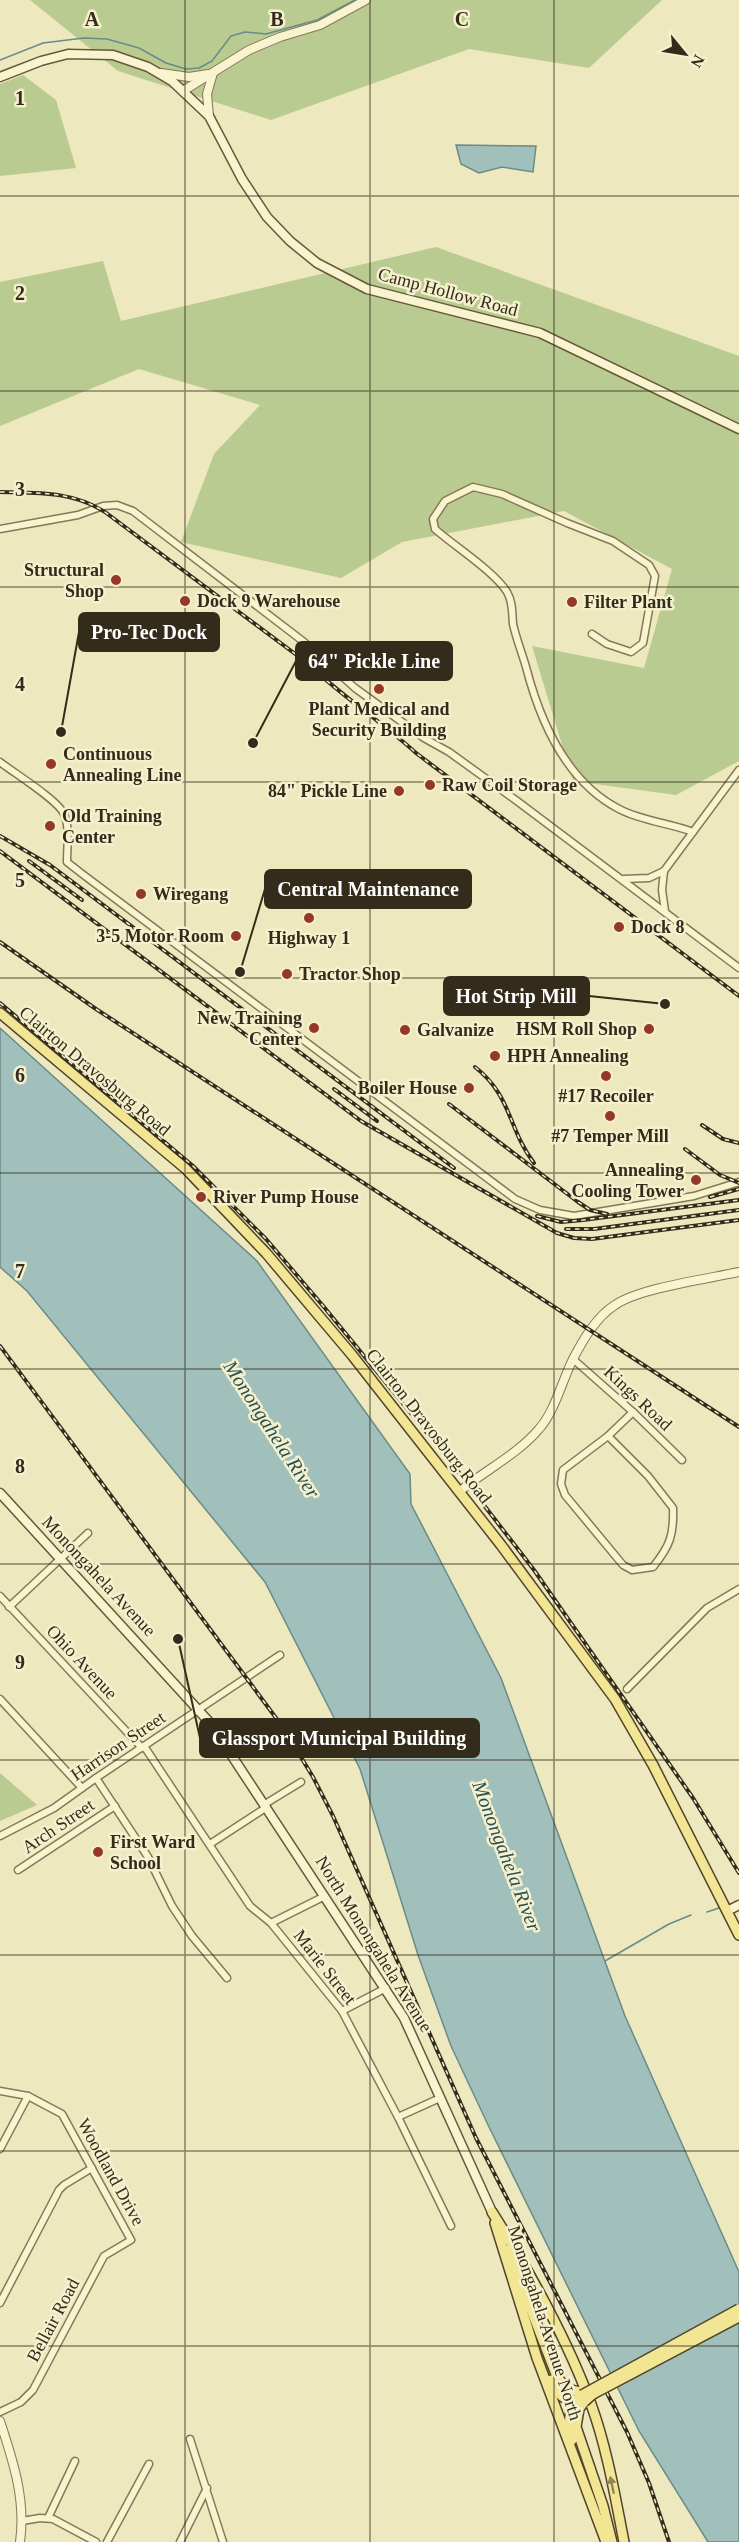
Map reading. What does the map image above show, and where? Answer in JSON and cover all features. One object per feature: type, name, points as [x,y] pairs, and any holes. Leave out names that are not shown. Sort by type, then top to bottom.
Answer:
[{"type":"main road","name":"Camp Hollow Road","points":[[0,77],[41,61],[68,54],[92,53],[134,61],[159,72],[209,116],[242,179],[258,204],[290,241],[317,263],[367,289],[540,333],[739,429]]},
{"type":"main road","name":"Clairton Dravosburg Road","points":[[0,1013],[148,1136],[218,1200],[309,1303],[501,1545],[634,1728],[739,1935]]},
{"type":"main road","name":"Monongahela Avenue","points":[[0,1492],[199,1709]]},
{"type":"main road","name":"North Monongahela Avenue","points":[[199,1709],[266,1806],[386,1988],[411,2030],[492,2212]]},
{"type":"main road","points":[[727,1911],[739,1905]]},
{"type":"main road","points":[[492,2212],[556,2377],[567,2389],[581,2398]]},
{"type":"main road","name":"Monongahela Avenue North","points":[[492,2212],[550,2395],[606,2542]]},
{"type":"main road","name":"Monongahela Avenue North","points":[[492,2212],[537,2289],[573,2361],[591,2405],[611,2479],[624,2542]]},
{"type":"main road","points":[[509,2268],[554,2388],[566,2399],[581,2398],[739,2309]]},
{"type":"main road","points":[[593,2391],[739,2317]]},
{"type":"main road","points":[[581,2398],[569,2423],[570,2434],[602,2530]]},
{"type":"main road","points":[[581,2398],[576,2427],[603,2506],[612,2542]]},
{"type":"street","points":[[183,91],[249,50],[280,37],[320,26],[366,0]]},
{"type":"street","points":[[159,72],[189,77],[213,73]]},
{"type":"street","points":[[209,116],[207,94],[213,73]]},
{"type":"street","points":[[592,634],[607,644],[631,652],[643,643],[655,576],[649,565],[613,541],[502,494],[473,487],[445,501],[433,519],[435,529],[500,582],[508,594],[513,625],[535,696],[558,748],[574,770],[589,788],[619,809],[648,820],[693,832]]},
{"type":"street","points":[[0,529],[68,517],[103,506],[117,505],[133,511],[304,642],[355,688],[424,738],[449,752],[623,879],[739,968]]},
{"type":"street","points":[[0,762],[64,813],[68,836],[67,862],[515,1198],[540,1210],[574,1216],[694,1196],[739,1182]]},
{"type":"street","points":[[623,879],[650,878],[664,871],[739,770]]},
{"type":"street","points":[[664,871],[662,890],[665,911]]},
{"type":"street","points":[[459,1492],[523,1446],[540,1429],[573,1359],[597,1321],[613,1306],[624,1299],[663,1288],[739,1272]]},
{"type":"street","name":"Kings Road","points":[[573,1359],[633,1412],[682,1460]]},
{"type":"street","points":[[608,1436],[659,1488],[673,1508],[672,1534],[666,1550],[652,1567],[632,1570],[623,1565],[565,1496],[561,1484],[563,1470],[608,1436],[633,1412]]},
{"type":"street","points":[[9,1606],[88,1533]]},
{"type":"street","points":[[627,1689],[707,1608],[739,1589]]},
{"type":"street","name":"Ohio Avenue","points":[[0,1596],[143,1747]]},
{"type":"street","name":"Harrison Street","points":[[0,1836],[54,1809],[96,1778],[280,1655]]},
{"type":"street","points":[[0,1699],[82,1788]]},
{"type":"street","name":"Marie Street","points":[[143,1747],[250,1906],[271,1923],[342,2011],[398,2117],[451,2226]]},
{"type":"street","points":[[96,1778],[148,1857],[172,1906],[192,1936],[227,1978]]},
{"type":"street","points":[[210,1844],[301,1782]]},
{"type":"street","name":"Arch Street","points":[[18,1870],[115,1806]]},
{"type":"street","points":[[271,1923],[325,1896]]},
{"type":"street","points":[[342,2011],[386,1988]]},
{"type":"street","name":"Woodland Drive","points":[[0,2091],[28,2096],[62,2115],[131,2240]]},
{"type":"street","points":[[0,2149],[28,2096]]},
{"type":"street","points":[[398,2117],[440,2098]]},
{"type":"street","points":[[0,2303],[59,2190],[92,2168]]},
{"type":"street","name":"Bellair Road","points":[[0,2412],[21,2402],[33,2390],[104,2256],[131,2240]]},
{"type":"street","points":[[0,2421],[16,2470],[22,2521],[20,2542]]},
{"type":"street","points":[[190,2439],[223,2542]]},
{"type":"street","points":[[48,2518],[75,2461]]},
{"type":"street","points":[[106,2542],[149,2464]]},
{"type":"street","points":[[180,2542],[207,2488]]},
{"type":"street","points":[[22,2521],[48,2518],[96,2542]]},
{"type":"green space","points":[[30,0],[662,0],[589,68],[469,49],[271,120],[118,71]]},
{"type":"green space","points":[[23,75],[56,100],[76,168],[0,176],[0,84]]},
{"type":"green space","points":[[436,247],[739,356],[739,761],[676,795],[573,781],[532,646],[644,668],[672,569],[564,511],[402,542],[341,578],[181,542],[214,454],[260,405],[139,369],[0,426],[0,282],[103,261],[121,321]]},
{"type":"green space","points":[[0,1773],[37,1805],[0,1821]]},
{"type":"water","points":[[456,145],[536,146],[533,172],[502,167],[479,173],[461,164]]},
{"type":"water","name":"Monongahela River","points":[[0,1028],[257,1261],[410,1474],[411,1504],[501,1678],[625,2016],[739,2272],[739,2542],[708,2542],[639,2431],[451,2046],[418,1955],[360,1769],[265,1582],[27,1291],[0,1267]]},
{"type":"waterway","points":[[0,60],[43,43],[84,38],[107,39],[139,48],[166,63],[186,69],[199,68],[212,61],[231,36],[245,32],[266,34],[317,20],[355,0]]},
{"type":"waterway","points":[[707,1912],[719,1908]]},
{"type":"waterway","points":[[605,1961],[669,1924],[691,1915]]},
{"type":"railway","points":[[0,492],[54,494],[80,500],[105,512],[306,662],[416,753],[739,996]]},
{"type":"railway","points":[[0,836],[50,865],[454,1168]]},
{"type":"railway","points":[[0,851],[361,1121],[557,1233],[574,1238],[592,1239],[739,1220]]},
{"type":"railway","points":[[29,861],[82,900]]},
{"type":"railway","points":[[0,942],[96,1009],[739,1427]]},
{"type":"railway","points":[[0,1003],[193,1166],[266,1239],[324,1307],[446,1456],[534,1570],[693,1798],[739,1873]]},
{"type":"railway","points":[[475,1067],[496,1089],[519,1138],[534,1163]]},
{"type":"railway","points":[[334,1089],[377,1121]]},
{"type":"railway","points":[[449,1104],[578,1202],[590,1210],[607,1214]]},
{"type":"railway","points":[[702,1125],[723,1139],[739,1143]]},
{"type":"railway","points":[[685,1149],[720,1175],[739,1183]]},
{"type":"railway","points":[[710,1197],[739,1189]]},
{"type":"railway","points":[[537,1216],[561,1222],[739,1200]]},
{"type":"railway","points":[[566,1229],[594,1229],[739,1210]]},
{"type":"railway","points":[[0,1346],[282,1726],[313,1777],[333,1816],[476,2138],[627,2432],[649,2483],[669,2542]]},
{"type":"place","name":"Structural Shop","points":[[116,580]]},
{"type":"place","name":"Dock 9 Warehouse","points":[[185,601]]},
{"type":"place","name":"Filter Plant","points":[[572,602]]},
{"type":"place","name":"Plant Medical and Security Building","points":[[379,689]]},
{"type":"place","name":"Pro-Tec Dock","points":[[61,732]]},
{"type":"place","name":"64\" Pickle Line","points":[[253,743]]},
{"type":"place","name":"Continuous Annealing Line","points":[[51,764]]},
{"type":"place","name":"Raw Coil Storage","points":[[430,785]]},
{"type":"place","name":"84\" Pickle Line","points":[[399,791]]},
{"type":"place","name":"Old Training Center","points":[[50,826]]},
{"type":"place","name":"Wiregang","points":[[141,894]]},
{"type":"place","name":"Highway 1","points":[[309,918]]},
{"type":"place","name":"Dock 8","points":[[619,927]]},
{"type":"place","name":"3-5 Motor Room","points":[[236,936]]},
{"type":"place","name":"Central Maintenance","points":[[240,972]]},
{"type":"place","name":"Tractor Shop","points":[[287,974]]},
{"type":"place","name":"Hot Strip Mill","points":[[665,1004]]},
{"type":"place","name":"New Training Center","points":[[314,1028]]},
{"type":"place","name":"HSM Roll Shop","points":[[649,1029]]},
{"type":"place","name":"Galvanize","points":[[405,1030]]},
{"type":"place","name":"HPH Annealing","points":[[495,1056]]},
{"type":"place","name":"#17 Recoiler","points":[[606,1076]]},
{"type":"place","name":"Boiler House","points":[[469,1088]]},
{"type":"place","name":"#7 Temper Mill","points":[[610,1116]]},
{"type":"place","name":"Annealing Cooling Tower","points":[[696,1180]]},
{"type":"place","name":"River Pump House","points":[[201,1197]]},
{"type":"place","name":"Glassport Municipal Building","points":[[178,1639]]},
{"type":"place","name":"First Ward School","points":[[98,1852]]}]
